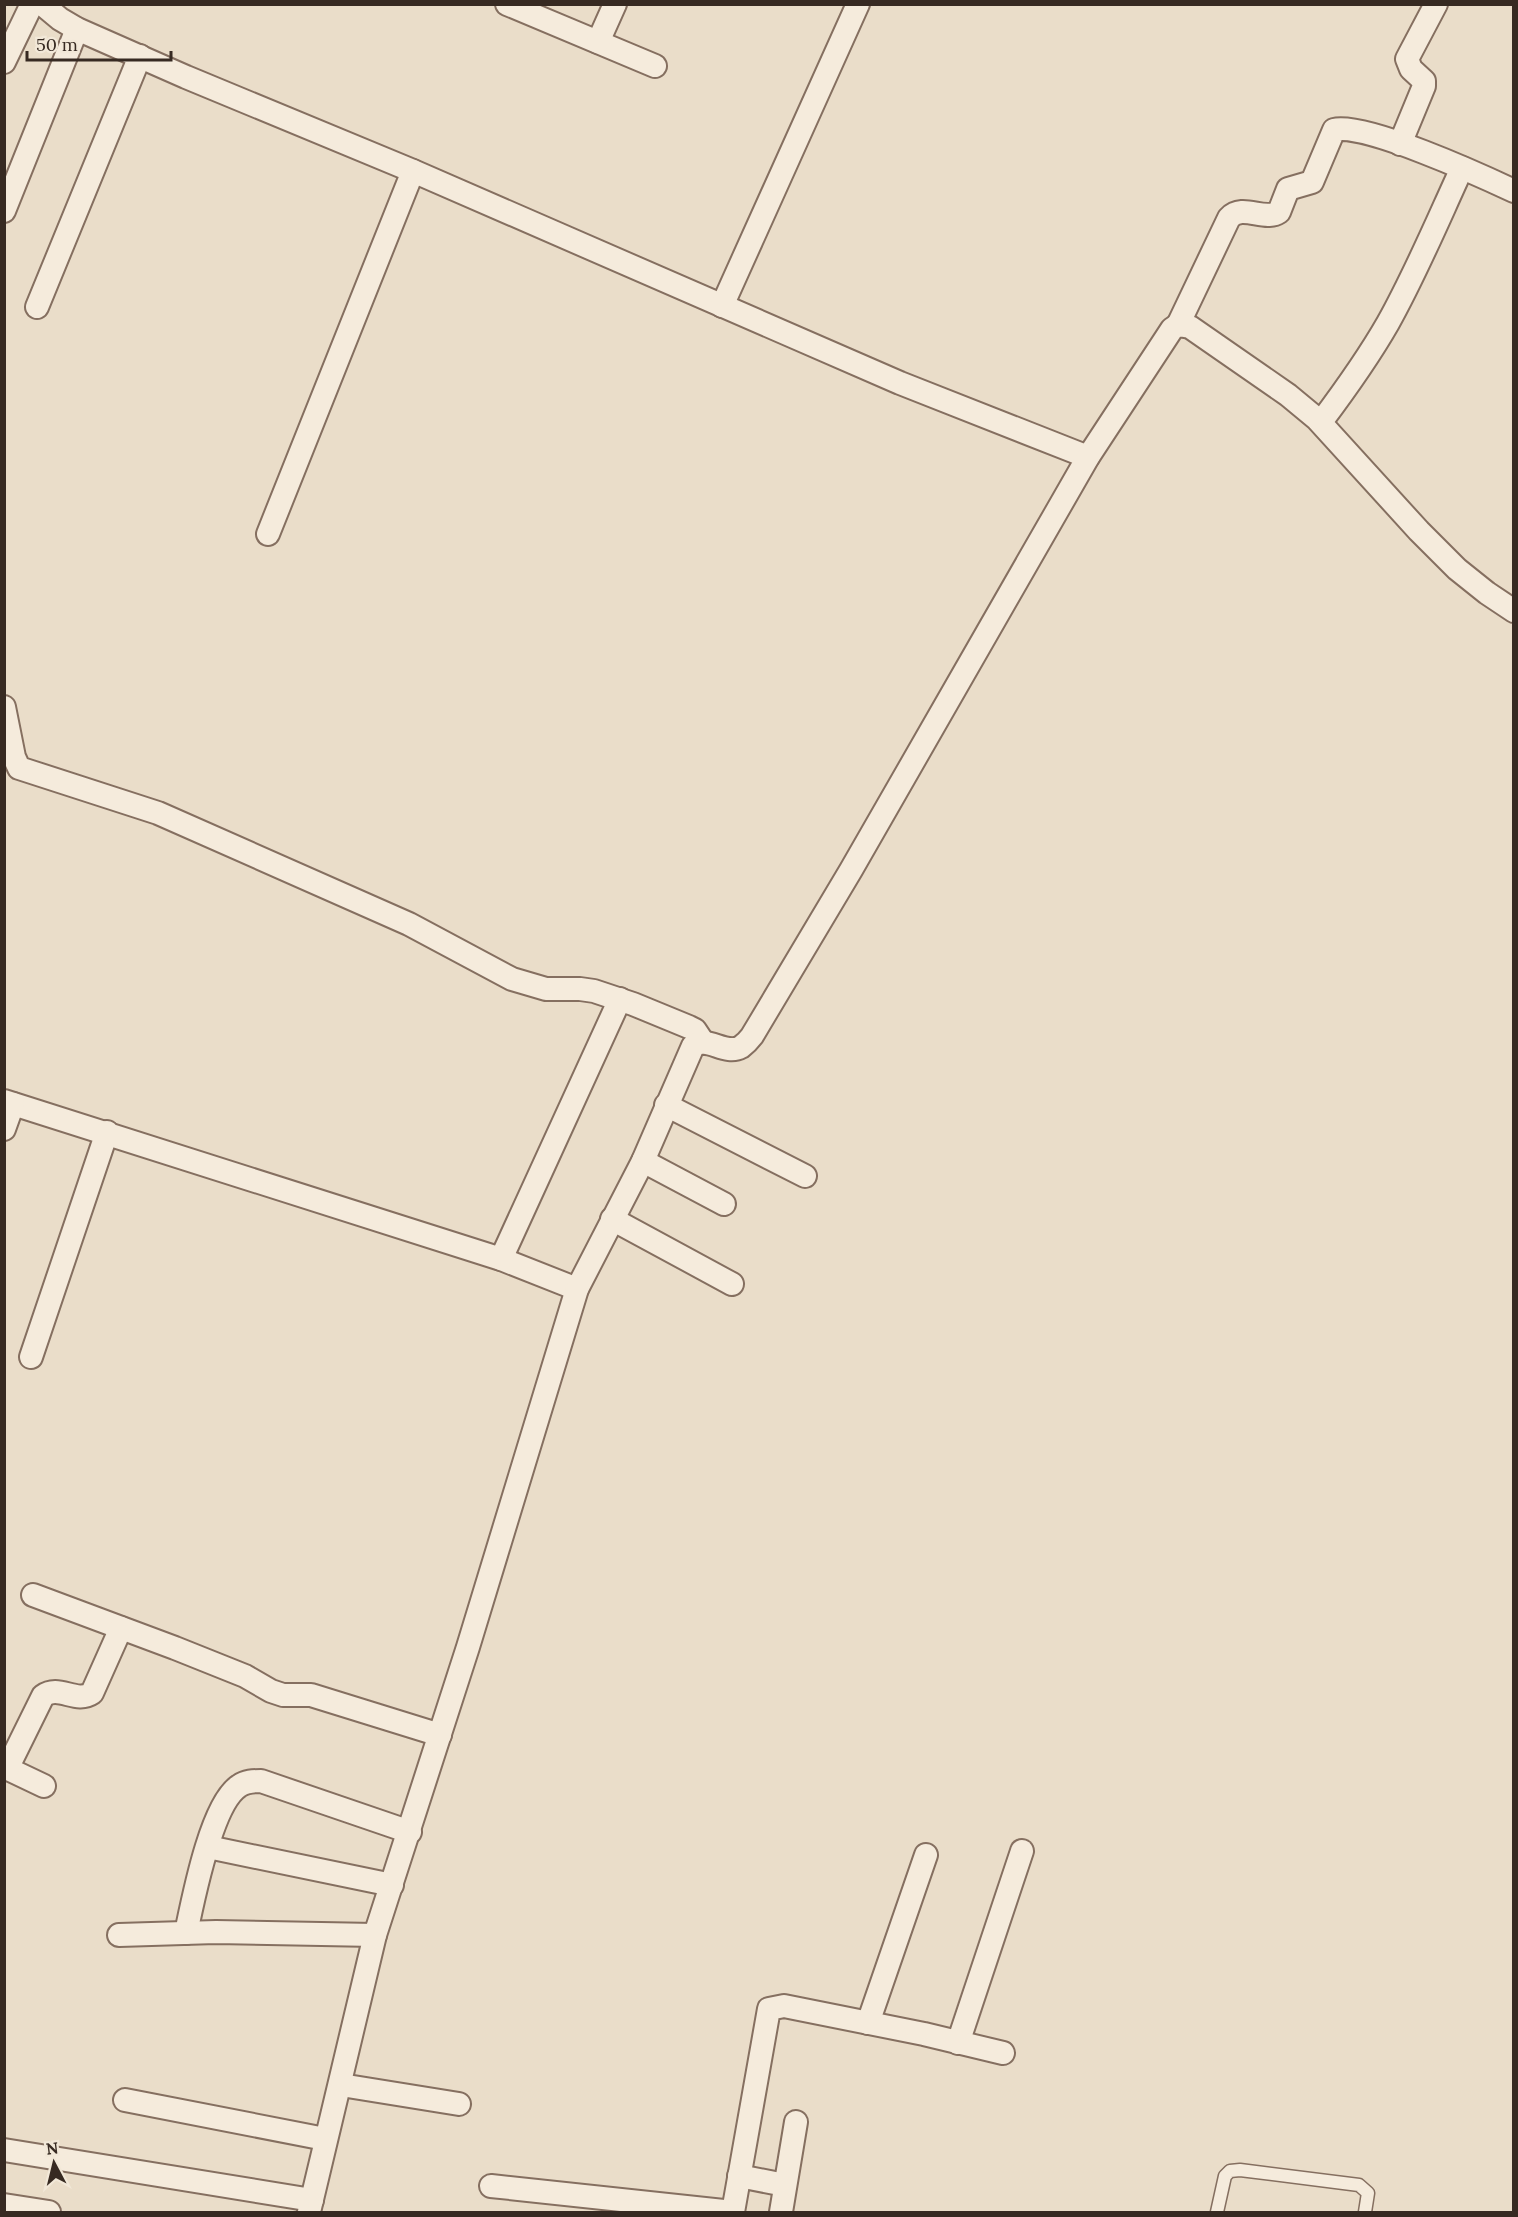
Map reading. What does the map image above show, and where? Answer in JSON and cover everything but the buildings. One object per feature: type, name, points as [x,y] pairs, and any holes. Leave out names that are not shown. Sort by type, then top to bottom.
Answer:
[{"type":"street","points":[[4,62],[32,4]]},
{"type":"street","points":[[42,4],[77,29],[186,77],[412,171],[900,383],[1088,457]]},
{"type":"street","points":[[598,42],[615,4]]},
{"type":"street","points":[[722,306],[858,4]]},
{"type":"street","points":[[1400,144],[1424,86],[1424,81],[1411,69],[1407,59],[1436,4]]},
{"type":"street","points":[[520,7],[655,66]]},
{"type":"street","points":[[4,211],[77,29]]},
{"type":"street","points":[[37,307],[140,56]]},
{"type":"street","points":[[4,2150],[310,2206],[341,2085],[375,1935],[410,1832],[577,1289],[643,1161],[693,1046],[698,1042],[703,1042],[734,1049],[741,1047],[752,1036],[1088,457],[1172,329],[1178,325],[1233,213],[1269,216],[1279,212],[1288,189],[1312,182],[1334,130],[1345,129],[1400,144],[1514,191]]},
{"type":"street","points":[[1321,422],[1365,361],[1388,322],[1409,283],[1462,168]]},
{"type":"street","points":[[268,534],[412,171]]},
{"type":"street","points":[[1178,325],[1190,327],[1288,395],[1321,422],[1419,531],[1457,569],[1514,611]]},
{"type":"street","points":[[4,707],[14,757],[20,768],[158,813],[409,924],[521,982],[546,989],[580,989],[620,999],[689,1027],[703,1042]]},
{"type":"street","points":[[501,1259],[620,999]]},
{"type":"street","points":[[4,1129],[9,1102],[501,1259],[577,1289]]},
{"type":"street","points":[[666,1105],[805,1176]]},
{"type":"street","points":[[31,1357],[107,1132]]},
{"type":"street","points":[[643,1161],[724,1204]]},
{"type":"street","points":[[612,1219],[732,1284]]},
{"type":"street","points":[[33,1595],[244,1676],[271,1691],[283,1695],[311,1695],[440,1735]]},
{"type":"street","points":[[44,1786],[6,1768],[43,1695],[54,1691],[86,1697],[92,1693],[121,1628]]},
{"type":"street","points":[[186,1933],[197,1880],[218,1817],[238,1786],[249,1781],[261,1781],[410,1832]]},
{"type":"street","points":[[208,1847],[392,1885]]},
{"type":"street","points":[[958,2043],[1022,1851]]},
{"type":"street","points":[[868,2023],[926,1855]]},
{"type":"street","points":[[119,1935],[300,1932],[375,1935]]},
{"type":"street","points":[[491,2186],[733,2212],[769,2009],[776,2006],[868,2023],[1003,2054]]},
{"type":"street","points":[[341,2085],[459,2104]]},
{"type":"street","points":[[125,2100],[326,2139]]},
{"type":"street","points":[[781,2212],[796,2122]]},
{"type":"street","points":[[739,2176],[785,2185]]},
{"type":"street","points":[[4,2205],[49,2212]]},
{"type":"lane","points":[[1217,2212],[1225,2176],[1230,2171],[1240,2170],[1359,2185],[1368,2193],[1365,2212]]}]
